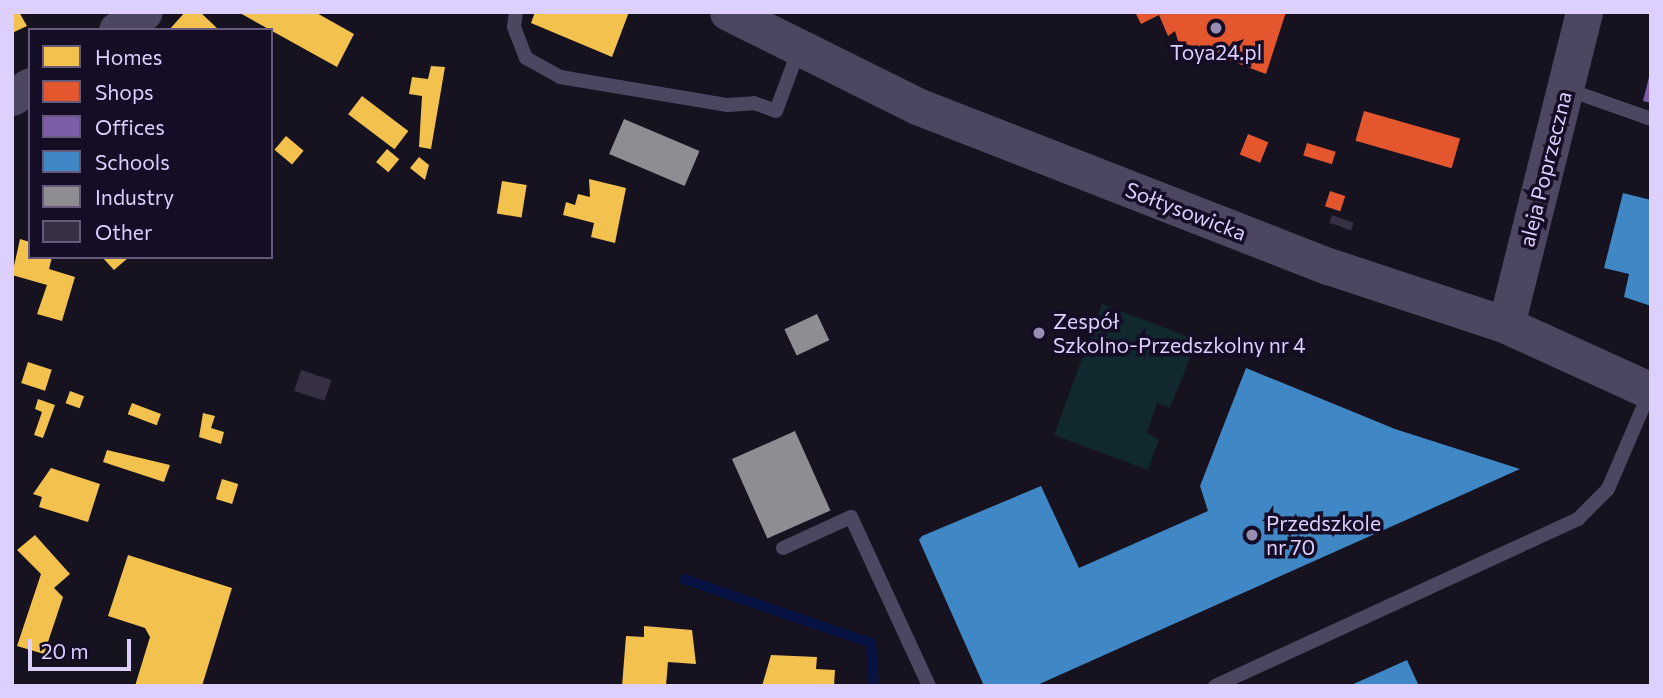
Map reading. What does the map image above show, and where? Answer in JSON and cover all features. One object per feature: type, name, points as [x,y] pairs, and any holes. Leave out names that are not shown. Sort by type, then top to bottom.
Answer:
[{"type":"street","points":[[120,28],[144,12]]},
{"type":"street","name":"Sołtysowicka","points":[[728,12],[917,106],[1426,301],[1506,325],[1650,391]]},
{"type":"street","name":"aleja Poprzeczna","points":[[1506,325],[1584,12]]},
{"type":"street","points":[[12,97],[28,87]]},
{"type":"lane","points":[[516,12],[514,27],[526,58],[559,76],[728,105],[754,103],[775,111],[799,49]]},
{"type":"lane","points":[[1566,89],[1651,119]]},
{"type":"lane","points":[[1215,686],[1578,519],[1608,489],[1650,391]]},
{"type":"lane","points":[[783,548],[851,517],[929,686]]},
{"type":"green space","points":[[1102,304],[1197,340],[1170,408],[1157,403],[1147,433],[1159,440],[1148,470],[1054,435]]},
{"type":"building: Homes","points":[[12,12],[19,12],[27,26],[12,33]]},
{"type":"building: Homes","points":[[185,12],[200,12],[217,28],[171,28]]},
{"type":"building: Homes","points":[[238,12],[315,12],[354,34],[337,67],[273,31],[273,28],[267,28]]},
{"type":"building: Homes","points":[[535,12],[629,12],[612,57],[531,23]]},
{"type":"building: Homes","points":[[431,66],[445,67],[431,149],[419,147],[422,96],[409,94],[412,77],[428,79]]},
{"type":"building: Homes","points":[[362,96],[408,131],[394,149],[348,114]]},
{"type":"building: Homes","points":[[286,136],[304,151],[292,165],[274,150]]},
{"type":"building: Homes","points":[[387,149],[399,159],[388,172],[376,162]]},
{"type":"building: Homes","points":[[419,157],[429,165],[425,180],[410,168]]},
{"type":"building: Homes","points":[[589,179],[626,188],[615,243],[591,237],[594,223],[563,215],[566,202],[575,205],[578,194],[590,197]]},
{"type":"building: Homes","points":[[502,181],[527,185],[522,218],[497,214]]},
{"type":"building: Homes","points":[[20,239],[28,241],[28,259],[52,259],[49,269],[75,277],[62,321],[37,314],[47,285],[12,275]]},
{"type":"building: Homes","points":[[104,259],[127,259],[114,270]]},
{"type":"building: Homes","points":[[28,362],[52,370],[45,391],[21,383]]},
{"type":"building: Homes","points":[[70,391],[84,396],[80,408],[66,403]]},
{"type":"building: Homes","points":[[38,399],[55,405],[43,438],[34,435],[42,412],[35,409]]},
{"type":"building: Homes","points":[[132,403],[161,414],[157,425],[128,414]]},
{"type":"building: Homes","points":[[203,413],[215,416],[211,428],[224,432],[221,444],[199,437]]},
{"type":"building: Homes","points":[[107,450],[170,465],[164,482],[103,462]]},
{"type":"building: Homes","points":[[51,468],[100,484],[88,522],[39,507],[42,497],[33,494]]},
{"type":"building: Homes","points":[[222,479],[238,484],[232,504],[216,499]]},
{"type":"building: Homes","points":[[35,535],[70,574],[54,588],[63,597],[44,654],[17,646],[41,574],[17,550]]},
{"type":"building: Homes","points":[[128,555],[232,588],[202,686],[135,686],[150,637],[145,628],[108,616]]},
{"type":"building: Homes","points":[[644,626],[692,630],[696,664],[668,662],[666,686],[622,686],[626,636],[644,637]]},
{"type":"building: Homes","points":[[771,655],[817,657],[816,669],[835,670],[834,686],[762,686]]},
{"type":"building: Shops","points":[[1135,12],[1286,12],[1266,74],[1178,41],[1175,31],[1168,36],[1159,15],[1141,24]]},
{"type":"building: Shops","points":[[1364,111],[1460,139],[1452,168],[1355,141]]},
{"type":"building: Shops","points":[[1248,134],[1268,142],[1260,163],[1240,154]]},
{"type":"building: Shops","points":[[1307,143],[1336,152],[1332,164],[1303,155]]},
{"type":"building: Shops","points":[[1330,191],[1345,196],[1340,211],[1325,206]]},
{"type":"building: Offices","points":[[1651,73],[1651,103],[1643,101]]},
{"type":"building: Schools","points":[[1623,193],[1651,200],[1651,306],[1624,297],[1629,274],[1604,268]]},
{"type":"building: Schools","points":[[1246,368],[1395,429],[1520,469],[1035,686],[984,686],[919,540],[922,536],[1041,486],[1079,568],[1208,511],[1200,486]]},
{"type":"building: Schools","points":[[1407,660],[1419,686],[1349,686]]},
{"type":"building: Industry","points":[[624,119],[699,151],[685,186],[609,154]]},
{"type":"building: Industry","points":[[817,314],[829,340],[797,355],[784,329]]},
{"type":"building: Industry","points":[[795,431],[830,510],[767,539],[732,459]]},
{"type":"building: Other","points":[[1332,215],[1354,223],[1351,230],[1329,223]]},
{"type":"building: Other","points":[[301,370],[331,380],[325,401],[294,391]]},
{"type":"waterway","points":[[684,579],[871,643],[874,686]]},
{"type":"place","name":"Toya24.pl","points":[[1216,28]]},
{"type":"place","name":"Zespół Szkolno-Przedszkolny nr 4","points":[[1039,333]]},
{"type":"place","name":"Przedszkole nr 70","points":[[1252,535]]}]
